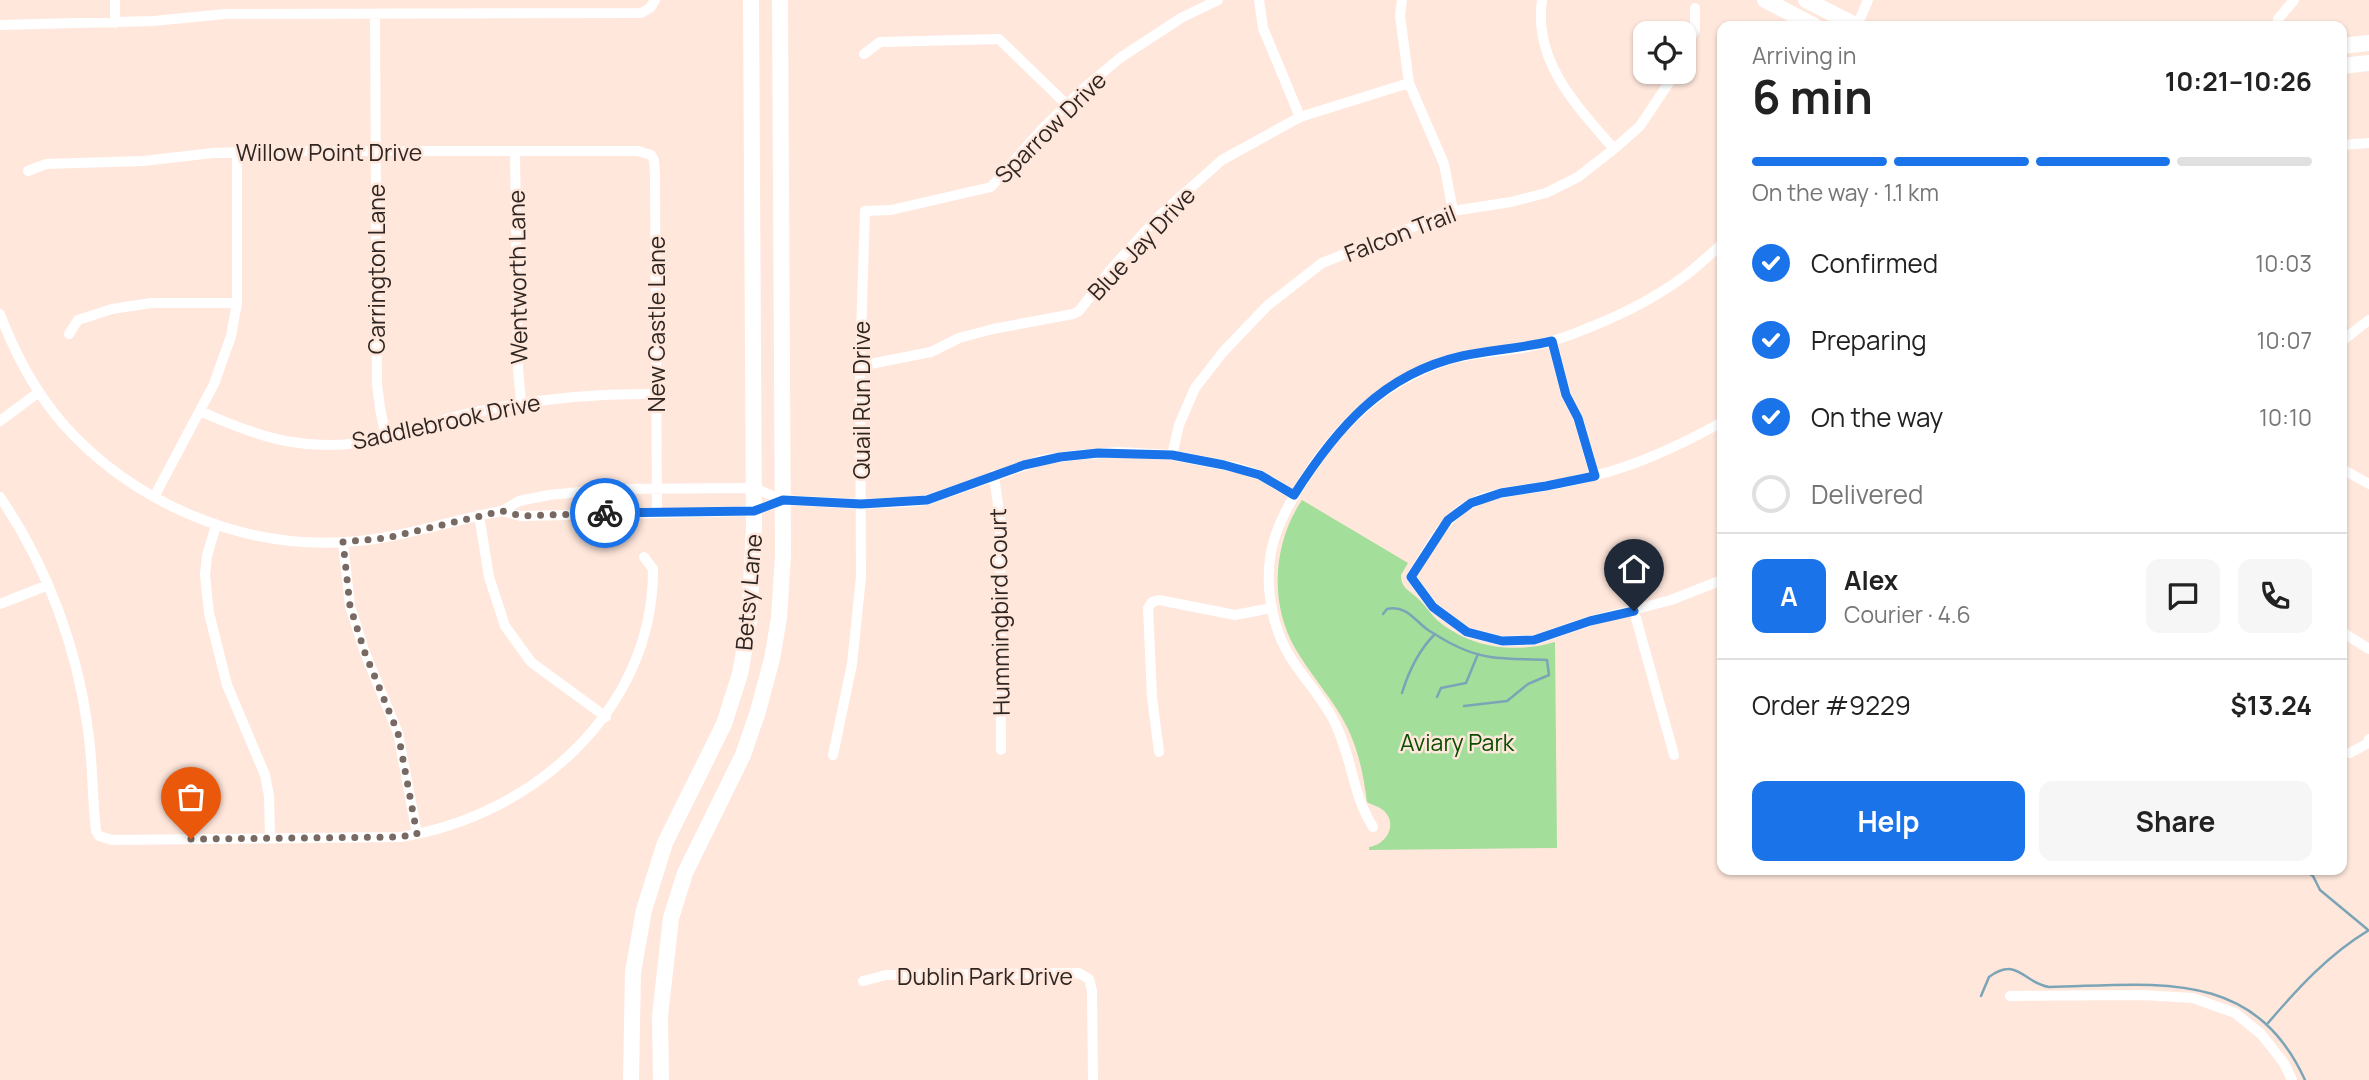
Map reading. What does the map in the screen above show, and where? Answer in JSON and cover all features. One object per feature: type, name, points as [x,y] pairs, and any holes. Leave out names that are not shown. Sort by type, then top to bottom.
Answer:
[{"type":"main road","name":"Betsy Lane","points":[[631,1080],[633,972],[644,910],[665,843],[724,724],[740,674],[749,623],[754,511],[751,0]]},
{"type":"main road","name":"Betsy Lane","points":[[661,1080],[660,1016],[671,918],[685,873],[743,755],[772,659],[782,586],[780,0]]},
{"type":"main road","points":[[1765,0],[1805,21]]},
{"type":"main road","points":[[1806,0],[1847,21]]},
{"type":"main road","points":[[2347,45],[2369,43]]},
{"type":"main road","points":[[2347,66],[2369,64]]},
{"type":"street","points":[[115,0],[115,23]]},
{"type":"street","points":[[0,25],[115,23],[225,14],[631,13],[646,11],[655,0]]},
{"type":"street","name":"Sparrow Drive","points":[[865,211],[891,211],[991,187],[1066,105],[1120,58],[1181,18],[1219,0]]},
{"type":"street","points":[[1259,0],[1263,28],[1300,117]]},
{"type":"street","points":[[1402,0],[1400,16],[1409,83],[1444,164],[1453,211]]},
{"type":"street","points":[[1542,0],[1540,17],[1550,65],[1575,104],[1614,149]]},
{"type":"street","points":[[1859,21],[1868,0]]},
{"type":"street","points":[[2278,19],[2294,0]]},
{"type":"street","points":[[1695,8],[1695,21]]},
{"type":"street","name":"Carrington Lane","points":[[375,15],[378,396],[386,438]]},
{"type":"street","points":[[864,54],[880,42],[999,39],[1066,105]]},
{"type":"street","name":"Blue Jay Drive","points":[[860,366],[931,352],[959,338],[1079,311],[1112,268],[1159,216],[1222,160],[1300,117],[1409,83]]},
{"type":"street","name":"Falcon Trail","points":[[1172,455],[1179,425],[1195,388],[1223,352],[1267,306],[1322,263],[1453,211],[1511,202],[1546,193],[1578,177],[1640,126],[1667,84]]},
{"type":"street","points":[[2347,145],[2369,143]]},
{"type":"street","name":"Wentworth Lane","points":[[515,151],[517,368],[521,402]]},
{"type":"street","name":"Willow Point Drive","points":[[28,171],[46,164],[143,161],[237,152],[632,151]]},
{"type":"street","name":"New Castle Lane","points":[[632,151],[650,155],[655,166],[657,513]]},
{"type":"street","points":[[154,497],[224,361],[231,336],[237,303],[237,152]]},
{"type":"street","name":"Quail Run Drive","points":[[833,755],[853,652],[861,577],[860,366],[865,211]]},
{"type":"street","points":[[1373,827],[1360,806],[1353,772],[1338,729],[1315,690],[1285,648],[1272,608],[1269,580],[1274,540],[1294,495],[1340,429],[1357,412],[1395,383],[1461,356],[1552,341],[1632,309],[1682,278],[1717,248]]},
{"type":"street","points":[[69,334],[78,320],[112,309],[151,303],[237,303]]},
{"type":"street","points":[[0,314],[12,344],[39,392],[65,425],[102,461],[154,497],[216,525],[271,538],[343,542],[386,538],[502,511],[519,501],[611,489],[754,488],[783,500],[861,504],[927,500],[1041,460],[1076,454],[1118,452],[1172,455],[1238,468],[1260,475],[1294,495]]},
{"type":"street","points":[[2347,337],[2369,320]]},
{"type":"street","points":[[1552,341],[1566,395],[1578,418],[1595,476]]},
{"type":"street","points":[[0,421],[39,392]]},
{"type":"street","name":"Saddlebrook Drive","points":[[200,411],[258,435],[283,442],[329,445],[386,438],[521,402],[594,394],[656,394]]},
{"type":"street","points":[[1717,424],[1652,457],[1595,476],[1501,493],[1471,503],[1448,520],[1411,577],[1433,607],[1467,632],[1502,641],[1534,640],[1590,621],[1671,600],[1717,582]]},
{"type":"street","points":[[2347,472],[2369,484]]},
{"type":"street","name":"Hummingbird Court","points":[[994,475],[1000,520],[1001,750]]},
{"type":"street","points":[[0,497],[19,526],[48,585],[71,650],[84,702],[92,760],[95,824],[99,836],[112,840],[400,837],[457,824],[495,807],[531,786],[571,756],[606,718],[632,670],[647,624],[653,569],[644,557]]},
{"type":"street","points":[[502,511],[521,516],[754,511],[783,500]]},
{"type":"street","points":[[479,515],[489,577],[505,626],[531,662],[606,718]]},
{"type":"street","points":[[216,525],[206,556],[209,613],[227,685],[265,775],[269,796],[270,838]]},
{"type":"street","points":[[343,542],[350,606],[365,653],[398,733],[417,834]]},
{"type":"street","points":[[0,604],[48,585]]},
{"type":"street","points":[[1159,752],[1147,608],[1152,602],[1159,600],[1235,615],[1272,608]]},
{"type":"street","points":[[1634,611],[1674,755]]},
{"type":"street","points":[[2347,635],[2369,649]]},
{"type":"street","points":[[2350,753],[2368,743],[2369,739]]},
{"type":"street","name":"Dublin Park Drive","points":[[863,981],[886,975],[1079,973],[1089,979],[1092,990],[1093,1080]]},
{"type":"street","points":[[2010,996],[2143,995],[2193,998],[2235,1013],[2261,1034],[2284,1063],[2292,1080]]},
{"type":"green space","name":"Aviary Park","points":[[1302,500],[1408,563],[1401,575],[1403,585],[1437,620],[1464,637],[1508,648],[1555,642],[1557,848],[1369,850],[1369,847],[1385,838],[1390,821],[1383,810],[1367,802],[1360,765],[1348,729],[1295,648],[1281,612],[1278,593],[1280,554],[1292,517]]},
{"type":"waterway","points":[[1383,614],[1387,609],[1394,608],[1405,611],[1428,630],[1476,654],[1498,658],[1547,660],[1549,675],[1528,684],[1507,701],[1464,706]]},
{"type":"waterway","points":[[1402,693],[1415,661],[1435,634]]},
{"type":"waterway","points":[[1437,697],[1441,688],[1466,683],[1478,654]]},
{"type":"waterway","points":[[2312,875],[2320,890],[2367,929]]},
{"type":"waterway","points":[[2268,1023],[2327,961],[2369,930]]},
{"type":"waterway","points":[[1981,996],[1989,977],[2007,969],[2049,987],[2162,985],[2196,990],[2229,1000],[2258,1017],[2283,1043],[2305,1080]]},
{"type":"way so far","points":[[191,839],[400,837],[417,834],[398,733],[365,653],[350,606],[343,542],[386,538],[502,511],[521,516],[605,513]]},
{"type":"route","points":[[605,513],[754,511],[783,500],[861,504],[927,500],[1024,465],[1076,454],[1098,453],[1172,455],[1224,465],[1260,475],[1294,495],[1340,429],[1357,412],[1395,383],[1437,363],[1461,356],[1552,341],[1566,395],[1578,418],[1595,476],[1501,493],[1471,503],[1448,520],[1411,577],[1433,607],[1467,632],[1502,641],[1534,640],[1590,621],[1634,611]]}]
